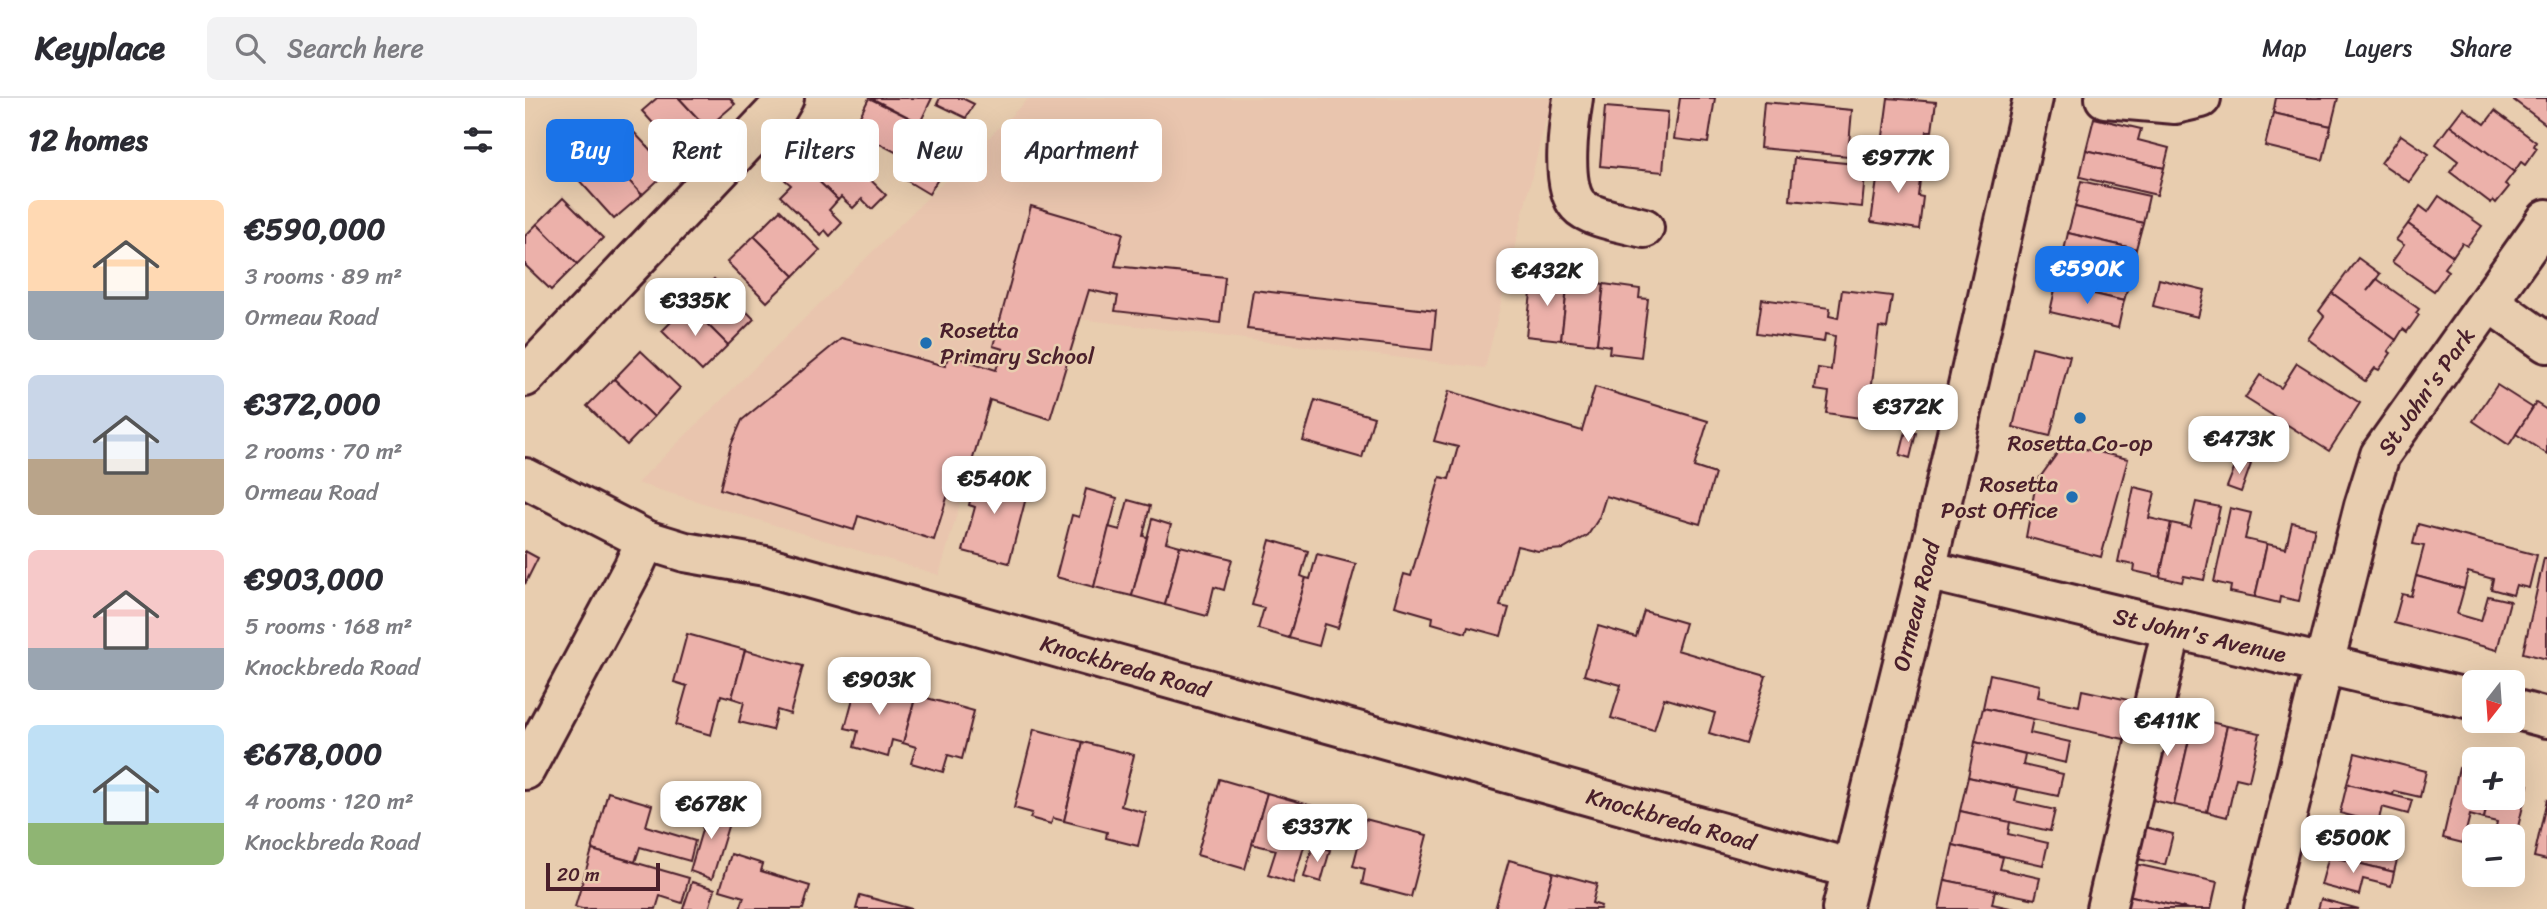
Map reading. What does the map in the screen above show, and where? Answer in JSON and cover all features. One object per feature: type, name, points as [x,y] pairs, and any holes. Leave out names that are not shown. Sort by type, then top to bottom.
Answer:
[{"type":"street","points":[[525,377],[777,110],[784,98]]},
{"type":"street","points":[[1573,98],[1568,133],[1569,184],[1576,204],[1589,213],[1644,228]]},
{"type":"street","name":"Ormeau Road","points":[[1842,909],[1926,570],[2033,98]]},
{"type":"street","points":[[2105,98],[2175,104],[2200,98]]},
{"type":"street","name":"St John's Park","points":[[2264,909],[2324,664],[2380,455],[2547,219]]},
{"type":"street","points":[[2489,302],[2547,343]]},
{"type":"street","name":"Knockbreda Road","points":[[525,478],[646,540],[685,552],[765,566],[1852,869]]},
{"type":"street","points":[[525,770],[646,540]]},
{"type":"street","name":"St John's Avenue","points":[[1926,570],[2462,697]]},
{"type":"street","points":[[2106,909],[2172,628]]},
{"type":"street","points":[[2525,712],[2547,718]]},
{"type":"shaded area","name":"Rosetta Primary School","points":[[1029,98],[1551,98],[1485,368],[1080,319],[1050,419],[990,401],[939,575],[637,483],[943,182],[987,182],[987,139],[1001,126],[1001,182],[1162,182],[1162,119],[1008,119]]},
{"type":"building","points":[[657,98],[679,98],[699,119],[649,119],[642,111]]},
{"type":"building","points":[[679,98],[730,98],[735,104],[718,119],[699,119]]},
{"type":"building","points":[[869,98],[912,119],[893,119],[893,151],[879,144],[879,119],[858,119]]},
{"type":"building","points":[[871,98],[932,98],[922,119],[912,119]]},
{"type":"building","points":[[940,98],[962,98],[974,104],[966,118],[937,104]]},
{"type":"building","points":[[1680,98],[1715,98],[1708,143],[1674,139]]},
{"type":"building","points":[[1888,98],[1936,102],[1932,131],[1927,131],[1922,165],[1880,159]]},
{"type":"building","points":[[2276,98],[2338,98],[2331,126],[2273,113]]},
{"type":"building","points":[[2511,98],[2547,98],[2547,125]]},
{"type":"building","points":[[1764,102],[1852,110],[1848,156],[1760,148]]},
{"type":"building","points":[[1605,107],[1668,112],[1663,172],[1600,166]]},
{"type":"building","points":[[2463,108],[2485,124],[2495,111],[2536,142],[2534,146],[2537,148],[2525,165],[2521,162],[2514,172],[2450,125]]},
{"type":"building","points":[[2273,113],[2331,126],[2323,160],[2265,146]]},
{"type":"building","points":[[2094,118],[2141,129],[2138,140],[2169,148],[2164,168],[2086,150]]},
{"type":"building","points":[[2450,125],[2514,172],[2505,184],[2509,187],[2496,203],[2493,200],[2491,203],[2450,172],[2458,161],[2436,144]]},
{"type":"building","points":[[634,132],[648,147],[648,182],[656,182],[642,195],[630,182],[634,182]]},
{"type":"building","points":[[2401,135],[2429,154],[2409,182],[2381,163]]},
{"type":"building","points":[[2086,150],[2164,168],[2157,195],[2080,177]]},
{"type":"building","points":[[1794,158],[1866,165],[1862,207],[1790,200]]},
{"type":"building","points":[[1880,159],[1922,165],[1918,196],[1923,197],[1919,229],[1871,222]]},
{"type":"building","points":[[2081,181],[2149,196],[2143,223],[2075,207]]},
{"type":"building","points":[[581,182],[630,182],[642,195],[614,219]]},
{"type":"building","points":[[787,182],[820,182],[838,200],[829,210],[842,223],[830,236],[825,230],[821,235],[780,196],[791,185]]},
{"type":"building","points":[[820,182],[873,182],[886,195],[872,209],[862,199],[853,208],[841,197],[838,200]]},
{"type":"building","points":[[909,182],[936,182],[929,194]]},
{"type":"building","points":[[2439,196],[2482,226],[2467,246],[2462,243],[2453,256],[2408,224],[2420,206],[2428,212]]},
{"type":"building","points":[[563,198],[603,238],[577,264],[537,224]]},
{"type":"building","points":[[1031,206],[1123,233],[1115,266],[1225,277],[1220,323],[1115,311],[1118,296],[1089,290],[1050,419],[990,400],[967,479],[954,475],[934,540],[858,516],[854,530],[720,489],[731,445],[742,420],[842,338],[945,366],[949,355],[996,370],[1003,349],[993,346]]},
{"type":"building","points":[[2075,207],[2143,223],[2136,249],[2068,233]]},
{"type":"building","points":[[780,210],[820,250],[794,276],[754,236]]},
{"type":"building","points":[[537,224],[577,264],[551,290],[525,265],[525,236]]},
{"type":"building","points":[[2408,224],[2453,256],[2444,268],[2448,271],[2434,291],[2392,262],[2404,245],[2396,240]]},
{"type":"building","points":[[2068,233],[2136,249],[2131,275],[2062,259]]},
{"type":"building","points":[[754,236],[794,276],[767,302],[727,262]]},
{"type":"building","points":[[2358,258],[2380,274],[2367,291],[2377,279],[2419,309],[2416,313],[2419,315],[2407,332],[2403,329],[2396,340],[2332,293]]},
{"type":"building","points":[[2062,259],[2131,275],[2124,301],[2056,285]]},
{"type":"building","points":[[1533,276],[1568,280],[1561,340],[1526,336]]},
{"type":"building","points":[[714,279],[754,319],[728,345],[688,305]]},
{"type":"building","points":[[2159,279],[2205,290],[2198,317],[2153,306]]},
{"type":"building","points":[[1568,280],[1604,284],[1597,344],[1561,340]]},
{"type":"building","points":[[1604,284],[1640,289],[1639,298],[1648,299],[1641,357],[1609,353],[1610,346],[1597,344]]},
{"type":"building","points":[[2056,285],[2124,301],[2118,328],[2050,312]]},
{"type":"building","points":[[1253,290],[1436,311],[1432,350],[1247,329]]},
{"type":"building","points":[[1842,290],[1892,296],[1887,328],[1879,327],[1871,391],[1878,391],[1874,420],[1826,413],[1829,392],[1815,390],[1818,368],[1831,370],[1835,336],[1825,334],[1824,342],[1757,333],[1762,299],[1830,308],[1829,316],[1838,318]]},
{"type":"building","points":[[2332,293],[2396,340],[2379,370],[2375,368],[2365,381],[2308,339],[2324,316],[2319,311]]},
{"type":"building","points":[[688,305],[728,345],[702,371],[662,331]]},
{"type":"building","points":[[2032,347],[2070,356],[2050,436],[2013,427]]},
{"type":"building","points":[[641,351],[680,388],[654,417],[614,379]]},
{"type":"building","points":[[2297,363],[2360,403],[2329,451],[2245,398],[2260,375],[2281,388]]},
{"type":"building","points":[[614,379],[654,417],[627,445],[587,406]]},
{"type":"building","points":[[2497,385],[2533,408],[2509,445],[2473,421]]},
{"type":"building","points":[[1595,387],[1708,421],[1694,467],[1715,474],[1700,524],[1606,496],[1599,518],[1588,535],[1564,549],[1538,551],[1517,546],[1500,606],[1509,608],[1501,636],[1468,627],[1466,633],[1432,623],[1433,617],[1395,606],[1404,574],[1411,576],[1440,477],[1449,479],[1458,447],[1434,441],[1449,391],[1582,431]]},
{"type":"building","points":[[1315,400],[1374,417],[1362,458],[1303,441]]},
{"type":"building","points":[[2536,403],[2547,410],[2547,454],[2516,434]]},
{"type":"building","points":[[1906,431],[1916,433],[1910,458],[1900,455]]},
{"type":"building","points":[[2064,444],[2128,459],[2101,557],[2026,537],[2036,483]]},
{"type":"building","points":[[2238,459],[2251,464],[2241,492],[2227,487]]},
{"type":"building","points":[[980,460],[996,465],[992,481],[1028,490],[1009,563],[963,551],[975,507],[969,505]]},
{"type":"building","points":[[2134,487],[2155,492],[2149,518],[2171,523],[2160,577],[2134,571],[2135,565],[2118,562]]},
{"type":"building","points":[[1086,489],[1117,498],[1094,587],[1056,577],[1072,515],[1079,517]]},
{"type":"building","points":[[1128,500],[1150,506],[1143,536],[1147,537],[1132,596],[1094,587],[1109,527],[1120,530]]},
{"type":"building","points":[[2196,502],[2220,507],[2204,580],[2184,576],[2182,582],[2160,577],[2171,523],[2190,527]]},
{"type":"building","points":[[2230,508],[2251,513],[2245,539],[2267,544],[2255,597],[2230,592],[2231,586],[2214,582]]},
{"type":"building","points":[[1152,519],[1171,525],[1166,542],[1180,546],[1165,605],[1132,596]]},
{"type":"building","points":[[2292,522],[2315,528],[2299,601],[2280,597],[2279,603],[2255,597],[2267,544],[2286,548]]},
{"type":"building","points":[[2418,524],[2537,555],[2529,588],[2516,585],[2513,595],[2491,589],[2493,579],[2468,572],[2464,589],[2416,576],[2424,546],[2413,544]]},
{"type":"building","points":[[1270,540],[1308,551],[1301,576],[1306,578],[1289,638],[1258,629],[1264,608],[1252,605]]},
{"type":"building","points":[[1180,546],[1232,559],[1224,590],[1214,587],[1207,616],[1165,605]]},
{"type":"building","points":[[525,551],[538,558],[525,584]]},
{"type":"building","points":[[1317,554],[1356,564],[1338,628],[1325,624],[1319,646],[1289,638],[1306,578],[1310,579]]},
{"type":"building","points":[[2544,558],[2547,558],[2547,659],[2523,653]]},
{"type":"building","points":[[2416,576],[2464,589],[2457,614],[2481,621],[2488,596],[2510,601],[2497,650],[2394,623],[2402,594],[2411,596]]},
{"type":"building","points":[[1644,611],[1685,623],[1677,650],[1766,676],[1745,744],[1709,733],[1715,713],[1664,698],[1654,730],[1611,718],[1621,685],[1584,675],[1598,626],[1636,637]]},
{"type":"building","points":[[687,634],[745,650],[732,698],[721,695],[711,735],[676,725],[687,686],[674,682]]},
{"type":"building","points":[[745,650],[803,666],[790,714],[777,710],[772,730],[739,722],[744,702],[732,698]]},
{"type":"building","points":[[1990,674],[2040,685],[2038,697],[2079,706],[2082,690],[2142,703],[2133,741],[1983,708]]},
{"type":"building","points":[[858,680],[916,695],[903,743],[892,740],[888,757],[854,747],[858,731],[845,728]]},
{"type":"building","points":[[916,695],[974,711],[962,759],[948,755],[943,772],[911,763],[916,747],[903,743]]},
{"type":"building","points":[[1983,708],[2033,719],[2030,733],[2070,742],[2066,763],[1975,742]]},
{"type":"building","points":[[2160,710],[2194,718],[2174,805],[2140,797]]},
{"type":"building","points":[[2194,718],[2227,726],[2207,812],[2174,805]]},
{"type":"building","points":[[2227,726],[2260,733],[2249,781],[2236,778],[2227,817],[2207,812]]},
{"type":"building","points":[[1034,729],[1083,742],[1064,821],[1053,818],[1051,824],[1030,818],[1032,813],[1014,808]]},
{"type":"building","points":[[1083,742],[1134,755],[1121,806],[1146,813],[1138,846],[1106,838],[1107,832],[1064,821]]},
{"type":"building","points":[[1975,742],[2025,754],[2023,765],[2063,774],[2058,796],[1968,777]]},
{"type":"building","points":[[2355,753],[2426,771],[2420,797],[2394,791],[2393,795],[2347,784]]},
{"type":"building","points":[[2459,768],[2462,769],[2462,810],[2486,810],[2484,819],[2470,815],[2468,824],[2462,824],[2462,843],[2443,838]]},
{"type":"building","points":[[1968,777],[2018,788],[2015,801],[2055,810],[2050,831],[1960,811]]},
{"type":"building","points":[[1219,779],[1267,793],[1245,869],[1197,855]]},
{"type":"building","points":[[2347,784],[2412,800],[2408,814],[2382,807],[2378,823],[2340,813]]},
{"type":"building","points":[[608,792],[652,805],[646,826],[695,841],[690,861],[640,847],[635,862],[592,850]]},
{"type":"building","points":[[1267,793],[1316,807],[1293,883],[1268,875],[1276,850],[1252,844]]},
{"type":"building","points":[[2547,799],[2547,860],[2534,857]]},
{"type":"building","points":[[710,803],[733,810],[712,879],[690,871]]},
{"type":"building","points":[[2486,810],[2522,810],[2519,824],[2497,824],[2484,819]]},
{"type":"building","points":[[1960,811],[2010,822],[2008,834],[2048,843],[2043,865],[1953,845]]},
{"type":"building","points":[[1365,819],[1427,835],[1411,897],[1362,884],[1365,869],[1353,866]]},
{"type":"building","points":[[2336,826],[2375,835],[2371,850],[2398,856],[2394,872],[2329,856]]},
{"type":"building","points":[[2145,827],[2173,834],[2165,865],[2138,859]]},
{"type":"building","points":[[1313,845],[1330,850],[1321,882],[1304,877]]},
{"type":"building","points":[[1953,845],[2003,857],[2000,869],[2040,878],[2035,899],[1945,880]]},
{"type":"building","points":[[592,850],[689,878],[682,903],[660,896],[656,909],[575,907]]},
{"type":"building","points":[[731,854],[763,864],[761,871],[810,886],[803,909],[740,909],[744,897],[720,890]]},
{"type":"building","points":[[2329,856],[2394,872],[2391,886],[2363,879],[2359,895],[2321,885]]},
{"type":"building","points":[[1509,860],[1553,872],[1543,909],[1495,909]]},
{"type":"building","points":[[2126,862],[2217,882],[2211,909],[2188,909],[2119,893]]},
{"type":"building","points":[[1553,872],[1597,884],[1592,903],[1601,906],[1600,909],[1543,909]]},
{"type":"building","points":[[1945,880],[1995,890],[1992,904],[2015,909],[1939,909]]},
{"type":"building","points":[[692,882],[715,889],[709,909],[683,909]]},
{"type":"building","points":[[2119,893],[2188,909],[2115,909]]},
{"type":"building","points":[[860,895],[912,909],[856,909]]},
{"type":"building","points":[[2321,899],[2359,909],[2318,909]]},
{"type":"place","name":"Rosetta Primary School","points":[[926,343]]},
{"type":"place","name":"Rosetta Co-op","points":[[2080,418]]},
{"type":"place","name":"Rosetta Post Office","points":[[2072,497]]}]
